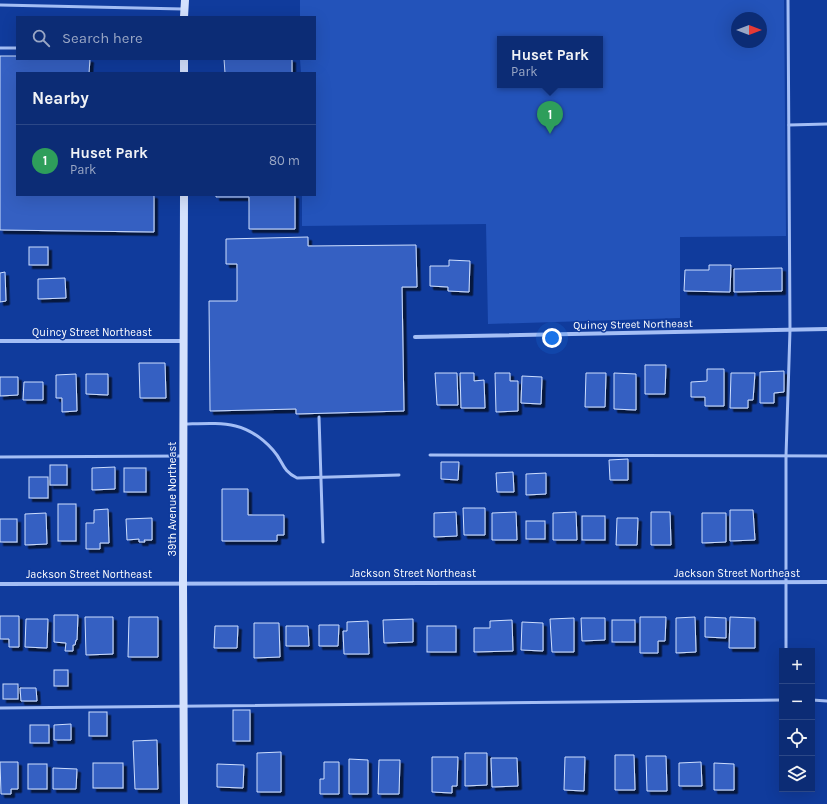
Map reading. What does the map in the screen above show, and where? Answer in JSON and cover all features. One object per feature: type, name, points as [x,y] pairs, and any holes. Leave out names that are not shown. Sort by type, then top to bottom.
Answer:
[{"type":"street","points":[[185,0],[185,13]]},
{"type":"street","points":[[184,60],[184,72]]},
{"type":"street","name":"39th Avenue Northeast","points":[[184,196],[184,804]]},
{"type":"street","name":"Quincy Street Northeast","points":[[415,337],[827,329]]},
{"type":"street","name":"Quincy Street Northeast","points":[[0,341],[183,341]]},
{"type":"street","name":"Jackson Street Northeast","points":[[0,584],[183,582],[827,582]]},
{"type":"lane","points":[[7,0],[7,5]]},
{"type":"lane","points":[[786,648],[786,456],[790,330],[788,0]]},
{"type":"lane","points":[[0,5],[185,13]]},
{"type":"lane","points":[[0,48],[16,48]]},
{"type":"lane","points":[[789,125],[827,124]]},
{"type":"lane","points":[[319,417],[323,542]]},
{"type":"lane","points":[[183,424],[223,423],[247,429],[260,436],[274,451],[288,473],[297,478],[399,475]]},
{"type":"lane","points":[[430,455],[827,456]]},
{"type":"lane","points":[[0,458],[183,456]]},
{"type":"lane","points":[[0,708],[779,700]]},
{"type":"lane","points":[[815,700],[827,700]]},
{"type":"shaded area","points":[[300,0],[784,0],[786,236],[680,237],[680,318],[488,324],[486,224],[302,226],[302,196],[316,196],[316,72],[301,72],[300,60],[316,60],[316,16],[300,16]]},
{"type":"building","points":[[0,56],[16,56],[16,60],[90,60],[89,72],[16,72],[16,196],[154,196],[154,232],[0,230]]},
{"type":"building","points":[[224,60],[292,60],[292,72],[225,72]]},
{"type":"building","points":[[295,196],[295,229],[249,229],[249,197],[216,197]]},
{"type":"building","points":[[308,237],[308,246],[416,245],[417,287],[402,287],[404,411],[296,414],[296,409],[210,411],[209,301],[237,301],[237,264],[226,264],[226,239]]},
{"type":"building","points":[[29,247],[48,247],[48,265],[29,265]]},
{"type":"building","points":[[449,260],[470,261],[469,292],[448,291],[448,287],[430,286],[430,266],[449,266]]},
{"type":"building","points":[[709,265],[731,265],[730,292],[684,291],[685,270],[709,270]]},
{"type":"building","points":[[782,268],[782,291],[734,292],[734,269]]},
{"type":"building","points":[[5,272],[6,301],[0,302],[0,273]]},
{"type":"building","points":[[65,278],[66,298],[38,299],[38,279]]},
{"type":"building","points":[[139,363],[165,363],[166,398],[140,398]]},
{"type":"building","points":[[645,365],[666,365],[665,394],[645,394]]},
{"type":"building","points":[[707,369],[724,369],[724,406],[705,406],[705,397],[691,397],[691,382],[707,381]]},
{"type":"building","points":[[784,371],[784,392],[774,393],[774,403],[760,403],[760,372]]},
{"type":"building","points":[[435,373],[457,373],[458,405],[437,405]]},
{"type":"building","points":[[460,373],[474,373],[474,381],[484,380],[485,408],[461,408]]},
{"type":"building","points":[[495,373],[510,373],[510,381],[518,381],[518,411],[496,412]]},
{"type":"building","points":[[586,373],[606,373],[605,407],[585,407]]},
{"type":"building","points":[[614,373],[636,374],[636,410],[614,409]]},
{"type":"building","points":[[731,373],[755,373],[753,400],[748,400],[748,408],[730,408]]},
{"type":"building","points":[[76,374],[77,411],[62,412],[62,398],[56,398],[56,375]]},
{"type":"building","points":[[86,374],[108,374],[108,395],[86,394]]},
{"type":"building","points":[[522,376],[542,377],[541,404],[521,403]]},
{"type":"building","points":[[0,377],[18,377],[18,395],[0,396]]},
{"type":"building","points":[[24,382],[43,382],[43,400],[23,400]]},
{"type":"building","points":[[628,459],[628,480],[610,480],[609,460]]},
{"type":"building","points":[[441,462],[459,462],[458,480],[441,479]]},
{"type":"building","points":[[50,465],[67,465],[67,485],[50,485]]},
{"type":"building","points":[[115,467],[115,489],[92,490],[92,468]]},
{"type":"building","points":[[124,468],[146,468],[146,492],[124,492]]},
{"type":"building","points":[[513,472],[514,492],[497,492],[496,473]]},
{"type":"building","points":[[546,473],[546,494],[526,495],[526,474]]},
{"type":"building","points":[[29,477],[48,477],[48,498],[29,498]]},
{"type":"building","points":[[222,489],[248,489],[248,515],[284,515],[284,535],[277,535],[277,541],[222,541]]},
{"type":"building","points":[[58,504],[76,504],[76,541],[58,541]]},
{"type":"building","points":[[463,508],[485,508],[485,535],[464,535]]},
{"type":"building","points":[[108,509],[109,543],[100,543],[100,549],[86,549],[86,523],[94,523],[94,510]]},
{"type":"building","points":[[730,510],[753,510],[755,540],[730,541]]},
{"type":"building","points":[[456,512],[457,536],[434,537],[434,513]]},
{"type":"building","points":[[516,512],[517,540],[492,540],[492,513]]},
{"type":"building","points":[[576,512],[577,540],[553,540],[553,513]]},
{"type":"building","points":[[651,512],[670,512],[671,545],[651,545]]},
{"type":"building","points":[[46,513],[47,544],[25,545],[25,514]]},
{"type":"building","points":[[702,513],[726,513],[726,542],[702,543]]},
{"type":"building","points":[[582,516],[605,516],[605,540],[582,540]]},
{"type":"building","points":[[152,518],[152,540],[144,540],[145,542],[139,542],[139,539],[127,540],[126,519]]},
{"type":"building","points":[[617,518],[638,518],[637,545],[616,545]]},
{"type":"building","points":[[0,519],[17,519],[17,542],[0,542]]},
{"type":"building","points":[[526,521],[545,521],[545,539],[526,539]]},
{"type":"building","points":[[54,615],[78,615],[77,640],[75,645],[73,645],[73,651],[65,651],[66,643],[54,642]]},
{"type":"building","points":[[0,616],[19,616],[19,647],[9,647],[9,639],[0,639]]},
{"type":"building","points":[[85,617],[113,617],[113,654],[86,655]]},
{"type":"building","points":[[129,617],[158,617],[158,657],[128,657]]},
{"type":"building","points":[[640,617],[666,617],[665,641],[658,641],[658,653],[640,653]]},
{"type":"building","points":[[695,617],[696,652],[676,653],[676,618]]},
{"type":"building","points":[[705,617],[726,618],[726,638],[705,637]]},
{"type":"building","points":[[730,617],[755,618],[755,648],[729,648]]},
{"type":"building","points":[[574,618],[574,652],[552,652],[550,619]]},
{"type":"building","points":[[581,618],[605,618],[605,640],[582,641]]},
{"type":"building","points":[[26,619],[48,619],[47,648],[25,647]]},
{"type":"building","points":[[413,619],[413,642],[384,643],[383,620]]},
{"type":"building","points":[[512,620],[513,651],[474,652],[474,628],[490,628],[490,621]]},
{"type":"building","points":[[612,620],[635,620],[635,642],[612,642]]},
{"type":"building","points":[[368,621],[369,654],[344,654],[343,631],[347,631],[347,622]]},
{"type":"building","points":[[522,622],[543,623],[543,651],[521,650]]},
{"type":"building","points":[[254,623],[279,623],[280,657],[254,658]]},
{"type":"building","points":[[319,625],[339,625],[338,646],[319,646]]},
{"type":"building","points":[[215,626],[238,626],[237,648],[214,648]]},
{"type":"building","points":[[286,626],[308,626],[309,646],[286,646]]},
{"type":"building","points":[[427,626],[456,626],[456,652],[427,652]]},
{"type":"building","points":[[54,670],[68,670],[68,686],[54,686]]},
{"type":"building","points":[[3,684],[18,684],[18,699],[3,699]]},
{"type":"building","points":[[20,688],[36,688],[37,701],[21,701]]},
{"type":"building","points":[[233,710],[250,710],[250,741],[233,741]]},
{"type":"building","points":[[89,712],[107,712],[107,736],[89,736]]},
{"type":"building","points":[[71,724],[71,740],[54,740],[54,725]]},
{"type":"building","points":[[30,725],[49,725],[49,743],[30,743]]},
{"type":"building","points":[[157,740],[158,789],[135,789],[133,741]]},
{"type":"building","points":[[281,752],[281,792],[257,792],[257,753]]},
{"type":"building","points":[[465,753],[487,753],[487,785],[465,786]]},
{"type":"building","points":[[615,755],[634,755],[635,790],[615,790]]},
{"type":"building","points":[[646,756],[666,756],[667,791],[647,791]]},
{"type":"building","points":[[432,757],[458,757],[457,786],[452,786],[452,793],[432,792]]},
{"type":"building","points":[[565,757],[585,757],[584,791],[564,790]]},
{"type":"building","points":[[491,758],[517,758],[518,786],[492,787]]},
{"type":"building","points":[[349,759],[368,760],[368,794],[349,794]]},
{"type":"building","points":[[379,760],[400,760],[399,794],[378,794]]},
{"type":"building","points":[[0,762],[18,762],[18,789],[11,789],[11,794],[1,794]]},
{"type":"building","points":[[324,762],[339,762],[339,794],[320,794],[320,779],[324,779]]},
{"type":"building","points":[[701,762],[702,786],[679,786],[679,763]]},
{"type":"building","points":[[93,763],[123,763],[123,788],[93,788]]},
{"type":"building","points":[[714,763],[734,764],[734,790],[714,790]]},
{"type":"building","points":[[28,764],[47,764],[47,789],[28,789]]},
{"type":"building","points":[[217,764],[244,765],[243,788],[217,787]]},
{"type":"building","points":[[53,768],[77,769],[76,789],[53,789]]},
{"type":"place","name":"Huset Park","points":[[550,134]]}]
